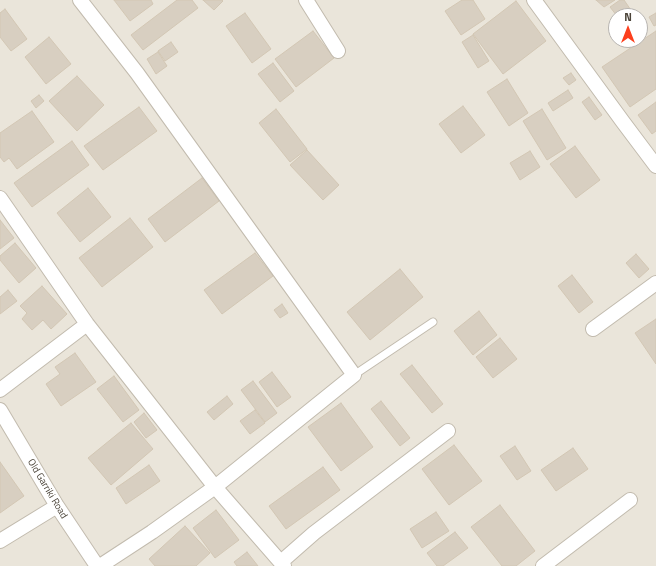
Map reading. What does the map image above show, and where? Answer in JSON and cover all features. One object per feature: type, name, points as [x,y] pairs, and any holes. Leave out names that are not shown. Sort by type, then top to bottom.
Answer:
[{"type":"street","points":[[80,0],[137,73],[354,375],[215,487],[152,532],[98,566]]},
{"type":"street","points":[[306,0],[338,51]]},
{"type":"street","points":[[534,0],[656,166]]},
{"type":"street","points":[[0,198],[87,324],[215,487],[283,564],[314,533],[448,431]]},
{"type":"street","points":[[593,329],[656,283]]},
{"type":"street","points":[[0,390],[87,324]]},
{"type":"street","name":"Old Garriki Road","points":[[0,410],[57,506],[98,566]]},
{"type":"street","points":[[543,566],[630,500]]},
{"type":"street","points":[[0,541],[57,506]]},
{"type":"lane","points":[[354,375],[433,322]]},
{"type":"shaded area","points":[[0,0],[656,0],[656,566],[0,566]]},
{"type":"building","points":[[114,0],[151,0],[153,4],[130,21]]},
{"type":"building","points":[[177,0],[192,0],[198,8],[143,50],[131,35]]},
{"type":"building","points":[[203,0],[222,0],[223,1],[214,10]]},
{"type":"building","points":[[462,0],[473,0],[485,19],[461,35],[445,11]]},
{"type":"building","points":[[596,0],[615,0],[604,7]]},
{"type":"building","points":[[620,0],[624,0],[630,8],[611,8],[610,7]]},
{"type":"building","points":[[516,1],[546,41],[503,74],[473,34]]},
{"type":"building","points":[[5,9],[27,39],[11,51],[0,37],[0,13]]},
{"type":"building","points":[[245,13],[271,49],[252,63],[226,26]]},
{"type":"building","points":[[656,13],[656,25],[654,26],[649,17]]},
{"type":"building","points":[[313,31],[334,58],[296,87],[275,59]]},
{"type":"building","points":[[656,31],[656,89],[630,107],[602,67],[630,48],[648,48],[648,36]]},
{"type":"building","points":[[473,35],[489,61],[478,68],[462,42]]},
{"type":"building","points":[[49,37],[71,64],[46,84],[25,57]]},
{"type":"building","points":[[171,42],[178,52],[165,61],[158,51]]},
{"type":"building","points":[[158,52],[167,66],[156,74],[147,59]]},
{"type":"building","points":[[273,63],[294,91],[280,102],[258,74]]},
{"type":"building","points":[[571,73],[576,80],[569,85],[563,78]]},
{"type":"building","points":[[77,76],[104,105],[77,131],[49,101]]},
{"type":"building","points":[[507,79],[528,113],[509,126],[487,92]]},
{"type":"building","points":[[568,90],[573,98],[553,111],[548,103]]},
{"type":"building","points":[[39,95],[44,101],[36,108],[31,101]]},
{"type":"building","points":[[589,97],[602,115],[595,120],[582,102]]},
{"type":"building","points":[[656,102],[656,131],[652,134],[638,115]]},
{"type":"building","points":[[463,106],[485,135],[461,153],[439,124]]},
{"type":"building","points":[[139,107],[157,131],[103,170],[84,146]]},
{"type":"building","points":[[276,109],[307,149],[290,162],[259,123]]},
{"type":"building","points":[[542,109],[566,148],[547,160],[523,121]]},
{"type":"building","points":[[32,111],[54,142],[17,169],[9,158],[4,162],[0,157],[0,133]]},
{"type":"building","points":[[72,141],[89,165],[32,207],[14,183]]},
{"type":"building","points":[[575,146],[600,180],[576,198],[550,164]]},
{"type":"building","points":[[307,150],[339,185],[323,200],[290,165]]},
{"type":"building","points":[[530,151],[540,167],[520,180],[510,163]]},
{"type":"building","points":[[202,178],[219,201],[165,242],[148,219]]},
{"type":"building","points":[[88,188],[111,217],[80,242],[57,213]]},
{"type":"building","points":[[130,218],[153,247],[102,287],[79,258]]},
{"type":"building","points":[[0,220],[14,238],[0,249]]},
{"type":"building","points":[[15,243],[36,268],[19,283],[0,260],[0,256]]},
{"type":"building","points":[[255,253],[273,276],[222,314],[204,290]]},
{"type":"building","points":[[636,254],[649,269],[639,278],[626,263]]},
{"type":"building","points":[[400,269],[423,297],[370,340],[347,312]]},
{"type":"building","points":[[572,275],[593,302],[579,313],[558,286]]},
{"type":"building","points":[[42,286],[67,314],[51,329],[43,320],[32,330],[22,319],[27,313],[20,306]]},
{"type":"building","points":[[8,290],[17,301],[0,314],[0,297]]},
{"type":"building","points":[[282,304],[288,313],[280,318],[274,310]]},
{"type":"building","points":[[479,311],[497,335],[473,355],[454,331]]},
{"type":"building","points":[[656,319],[656,364],[635,333]]},
{"type":"building","points":[[500,338],[517,359],[493,378],[476,357]]},
{"type":"building","points":[[75,353],[96,382],[61,406],[46,384],[60,374],[55,367]]},
{"type":"building","points":[[412,365],[443,404],[432,413],[400,374]]},
{"type":"building","points":[[272,372],[291,397],[277,407],[259,382]]},
{"type":"building","points":[[114,376],[139,410],[123,422],[97,389]]},
{"type":"building","points":[[253,381],[277,413],[265,422],[241,390]]},
{"type":"building","points":[[227,396],[233,404],[214,420],[207,412]]},
{"type":"building","points":[[381,401],[410,438],[400,446],[371,409]]},
{"type":"building","points":[[341,403],[373,447],[341,471],[308,427]]},
{"type":"building","points":[[255,410],[265,423],[250,434],[240,421]]},
{"type":"building","points":[[144,413],[157,430],[146,438],[134,422]]},
{"type":"building","points":[[131,423],[153,449],[111,485],[88,458]]},
{"type":"building","points":[[454,445],[482,481],[449,505],[422,469]]},
{"type":"building","points":[[515,446],[531,471],[517,480],[500,456]]},
{"type":"building","points":[[573,448],[588,469],[556,491],[541,470]]},
{"type":"building","points":[[0,462],[24,496],[0,513]]},
{"type":"building","points":[[149,465],[160,481],[126,504],[116,488]]},
{"type":"building","points":[[323,467],[340,490],[286,529],[269,506]]},
{"type":"building","points":[[500,505],[535,551],[516,566],[502,566],[471,527]]},
{"type":"building","points":[[216,510],[239,540],[215,558],[193,528]]},
{"type":"building","points":[[436,512],[449,531],[422,548],[410,529]]},
{"type":"building","points":[[185,526],[210,553],[196,566],[155,566],[149,559]]},
{"type":"building","points":[[455,532],[468,548],[443,566],[437,566],[427,553]]},
{"type":"building","points":[[247,552],[258,566],[237,566],[234,562]]}]
